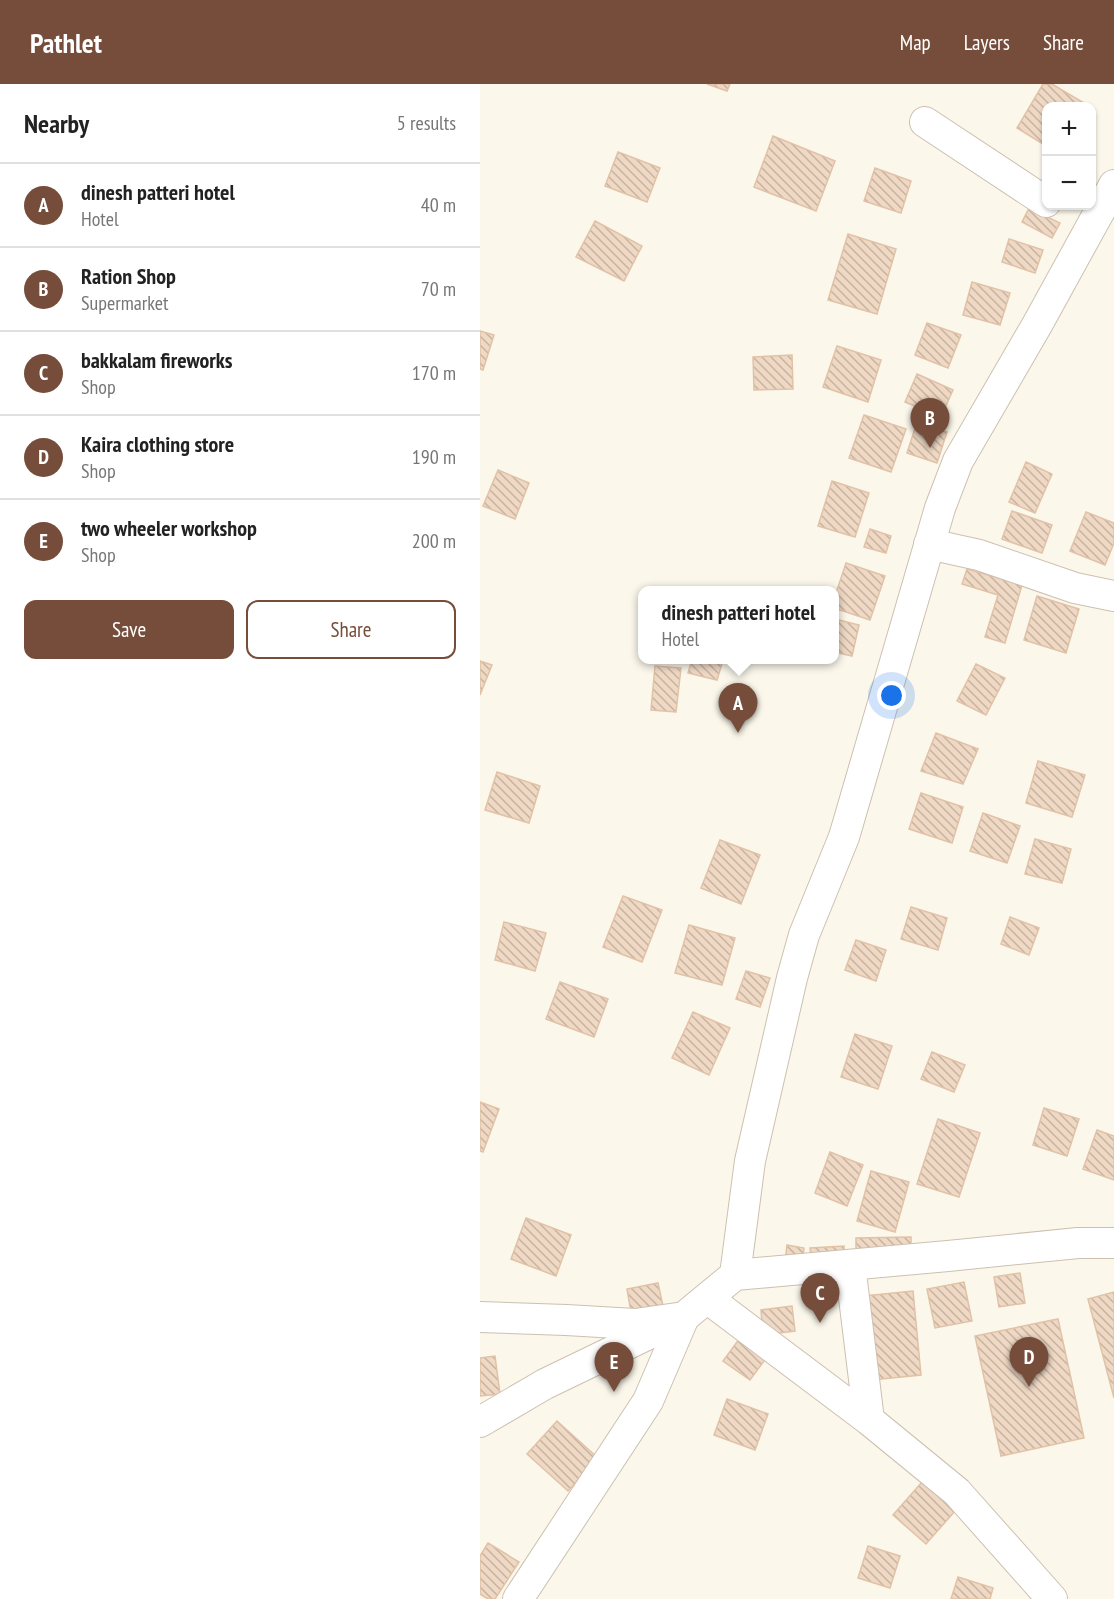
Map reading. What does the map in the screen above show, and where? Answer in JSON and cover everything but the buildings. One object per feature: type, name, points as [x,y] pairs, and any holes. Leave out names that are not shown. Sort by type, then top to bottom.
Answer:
[{"type":"street","points":[[925,122],[1042,199]]},
{"type":"street","points":[[735,1275],[750,1161],[792,978],[804,934],[844,837],[940,508],[958,461],[1037,325],[1114,185]]},
{"type":"street","points":[[1058,210],[1088,230]]},
{"type":"street","points":[[929,544],[979,555],[1075,588],[1114,596]]},
{"type":"street","points":[[480,1422],[545,1384],[684,1317],[735,1275],[1078,1243],[1114,1243]]},
{"type":"street","points":[[850,1265],[869,1420]]},
{"type":"street","points":[[707,1298],[869,1420],[957,1492],[1052,1599]]},
{"type":"street","points":[[480,1317],[635,1324],[684,1317]]},
{"type":"street","points":[[518,1599],[648,1401],[684,1317]]},
{"type":"place","name":"Ration Shop","points":[[930,448]]},
{"type":"place","name":"dinesh patteri hotel","points":[[738,733]]},
{"type":"place","name":"bakkalam fireworks","points":[[820,1323]]},
{"type":"place","name":"Kaira clothing store","points":[[1029,1387]]},
{"type":"place","name":"two wheeler workshop","points":[[614,1392]]}]
